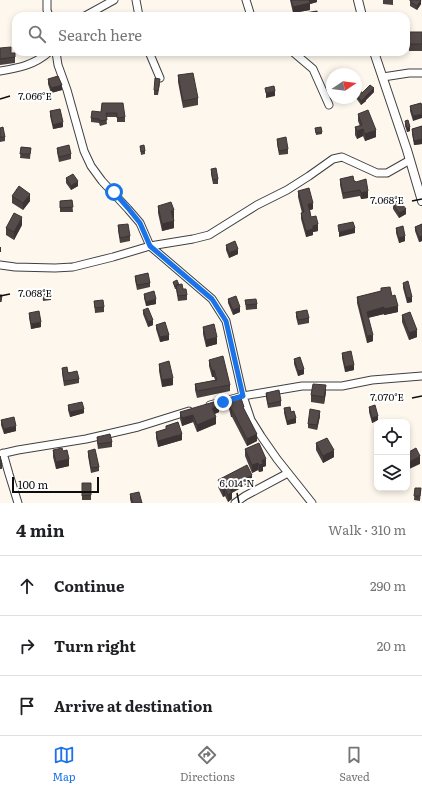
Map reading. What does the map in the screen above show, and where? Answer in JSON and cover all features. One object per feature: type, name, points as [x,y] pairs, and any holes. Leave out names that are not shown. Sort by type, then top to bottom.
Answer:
[{"type":"street","points":[[47,0],[48,12]]},
{"type":"street","points":[[92,12],[114,0]]},
{"type":"street","points":[[136,0],[138,12]]},
{"type":"street","points":[[246,0],[250,12]]},
{"type":"street","points":[[358,0],[361,12]]},
{"type":"street","points":[[0,71],[28,65],[44,56]]},
{"type":"street","points":[[57,56],[84,151],[92,166],[102,181],[140,223],[150,246],[212,299],[226,321],[243,396],[251,420],[255,428],[312,503]]},
{"type":"street","points":[[151,56],[160,78]]},
{"type":"street","points":[[298,56],[313,69],[329,105]]},
{"type":"street","points":[[375,56],[422,201]]},
{"type":"street","points":[[383,77],[422,73]]},
{"type":"street","points":[[0,265],[15,267],[73,267],[150,246],[209,235],[287,190],[333,159],[342,157],[377,173],[386,173],[410,160]]},
{"type":"street","points":[[18,503],[2,454],[86,439],[138,427],[243,396],[302,386],[342,386],[372,380],[422,376]]},
{"type":"street","points":[[235,503],[288,472]]},
{"type":"building","points":[[291,0],[309,0],[310,3],[293,7]]},
{"type":"building","points":[[410,0],[421,0],[417,6]]},
{"type":"building","points":[[410,32],[422,32],[422,44],[410,44]]},
{"type":"building","points":[[11,47],[12,56],[15,57],[0,59],[0,48]]},
{"type":"building","points":[[193,73],[198,98],[183,101],[178,75]]},
{"type":"building","points":[[58,76],[62,85],[51,88],[48,79]]},
{"type":"building","points":[[155,78],[160,79],[158,91],[154,90]]},
{"type":"building","points":[[370,85],[374,88],[362,100],[362,93]]},
{"type":"building","points":[[274,86],[275,91],[266,93],[265,88]]},
{"type":"building","points":[[102,103],[123,103],[125,117],[117,118],[117,113],[106,113],[107,120],[100,121],[99,119],[91,118],[92,111],[101,112]]},
{"type":"building","points":[[421,103],[422,114],[413,116],[410,106]]},
{"type":"building","points":[[60,109],[63,122],[53,125],[50,111]]},
{"type":"building","points":[[368,110],[376,130],[365,134],[363,129],[357,131],[355,127],[362,125],[358,114]]},
{"type":"building","points":[[408,120],[410,127],[407,128],[405,121]]},
{"type":"building","points":[[422,126],[422,139],[414,141],[412,129]]},
{"type":"building","points":[[3,127],[5,137],[0,137],[0,128]]},
{"type":"building","points":[[321,127],[322,132],[316,133],[315,128]]},
{"type":"building","points":[[286,137],[288,149],[279,151],[277,139]]},
{"type":"building","points":[[69,145],[71,154],[59,157],[57,148]]},
{"type":"building","points":[[144,145],[145,151],[141,152],[140,146]]},
{"type":"building","points":[[21,147],[31,148],[30,154],[20,154]]},
{"type":"building","points":[[216,168],[218,179],[213,180],[211,169]]},
{"type":"building","points":[[73,174],[78,181],[71,186],[66,178]]},
{"type":"building","points":[[353,176],[354,181],[356,182],[366,179],[368,191],[361,193],[360,190],[343,193],[340,179]]},
{"type":"building","points":[[19,186],[30,194],[23,203],[12,196]]},
{"type":"building","points":[[309,188],[313,203],[308,204],[311,217],[316,216],[318,224],[313,226],[313,229],[306,231],[301,213],[304,212],[298,191]]},
{"type":"building","points":[[72,200],[73,207],[60,208],[60,201]]},
{"type":"building","points":[[399,200],[406,209],[399,213],[393,204]]},
{"type":"building","points":[[171,202],[174,210],[171,211],[174,221],[162,224],[158,206]]},
{"type":"building","points":[[14,213],[22,217],[14,232],[6,228]]},
{"type":"building","points":[[353,222],[355,228],[339,232],[338,225]]},
{"type":"building","points":[[128,224],[130,236],[120,238],[118,225]]},
{"type":"building","points":[[422,224],[422,236],[419,237],[415,227]]},
{"type":"building","points":[[403,226],[405,236],[399,238],[396,228]]},
{"type":"building","points":[[235,241],[238,249],[229,253],[226,245]]},
{"type":"building","points":[[148,273],[150,283],[137,285],[135,276]]},
{"type":"building","points":[[177,280],[179,285],[176,285],[175,287],[173,282]]},
{"type":"building","points":[[408,281],[412,297],[407,298],[403,283]]},
{"type":"building","points":[[182,284],[183,289],[186,289],[187,295],[178,296],[176,285]]},
{"type":"building","points":[[390,287],[392,296],[395,295],[398,306],[384,309],[384,307],[367,312],[373,335],[367,336],[357,297],[381,291],[381,288]]},
{"type":"building","points":[[50,289],[51,295],[43,296],[42,290]]},
{"type":"building","points":[[154,291],[156,299],[146,302],[144,294]]},
{"type":"building","points":[[236,296],[240,307],[233,310],[228,299]]},
{"type":"building","points":[[256,299],[257,304],[246,305],[245,300]]},
{"type":"building","points":[[103,300],[104,307],[95,308],[94,301]]},
{"type":"building","points":[[148,308],[153,320],[148,322],[143,310]]},
{"type":"building","points":[[307,310],[309,318],[298,320],[296,312]]},
{"type":"building","points":[[39,311],[41,322],[31,324],[29,313]]},
{"type":"building","points":[[410,312],[417,330],[409,333],[402,315]]},
{"type":"building","points":[[165,322],[169,335],[160,337],[156,325]]},
{"type":"building","points":[[214,324],[217,337],[206,340],[203,327]]},
{"type":"building","points":[[351,351],[354,365],[345,367],[342,353]]},
{"type":"building","points":[[223,356],[230,385],[197,391],[195,384],[217,380],[214,370],[212,371],[209,360]]},
{"type":"building","points":[[300,357],[304,369],[298,371],[294,359]]},
{"type":"building","points":[[169,361],[173,378],[162,380],[159,364]]},
{"type":"building","points":[[67,367],[68,373],[77,371],[79,379],[64,381],[62,368]]},
{"type":"building","points":[[313,384],[326,385],[324,397],[311,395]]},
{"type":"building","points":[[279,390],[281,401],[268,404],[266,393]]},
{"type":"building","points":[[240,395],[243,407],[257,434],[247,439],[231,410],[228,398]]},
{"type":"building","points":[[217,401],[219,405],[212,408],[216,417],[197,425],[193,415],[182,418],[180,412]]},
{"type":"building","points":[[82,402],[84,409],[70,412],[68,405]]},
{"type":"building","points":[[375,405],[378,416],[372,418],[369,407]]},
{"type":"building","points":[[290,407],[291,412],[294,411],[296,418],[287,421],[284,408]]},
{"type":"building","points":[[310,409],[320,411],[317,425],[308,424]]},
{"type":"building","points":[[14,417],[16,426],[4,429],[1,420]]},
{"type":"building","points":[[178,422],[182,434],[158,441],[156,432],[166,429],[166,426]]},
{"type":"building","points":[[110,434],[112,442],[98,444],[97,437]]},
{"type":"building","points":[[327,438],[334,450],[323,456],[316,443]]},
{"type":"building","points":[[259,443],[266,459],[262,460],[263,464],[259,465],[258,463],[252,465],[245,449]]},
{"type":"building","points":[[62,448],[63,451],[67,450],[69,459],[56,462],[53,450]]},
{"type":"building","points":[[416,448],[420,456],[410,461],[410,451]]},
{"type":"building","points":[[95,449],[99,467],[91,468],[88,451]]},
{"type":"building","points":[[247,465],[252,475],[229,487],[232,492],[228,495],[225,489],[223,490],[218,480]]},
{"type":"building","points":[[82,483],[91,483],[91,495],[82,496]]},
{"type":"building","points":[[415,488],[421,488],[420,496],[414,496]]},
{"type":"building","points":[[139,492],[142,503],[133,503],[130,494]]},
{"type":"route","points":[[114,192],[140,223],[150,246],[212,299],[226,321],[243,396],[223,402]]}]
